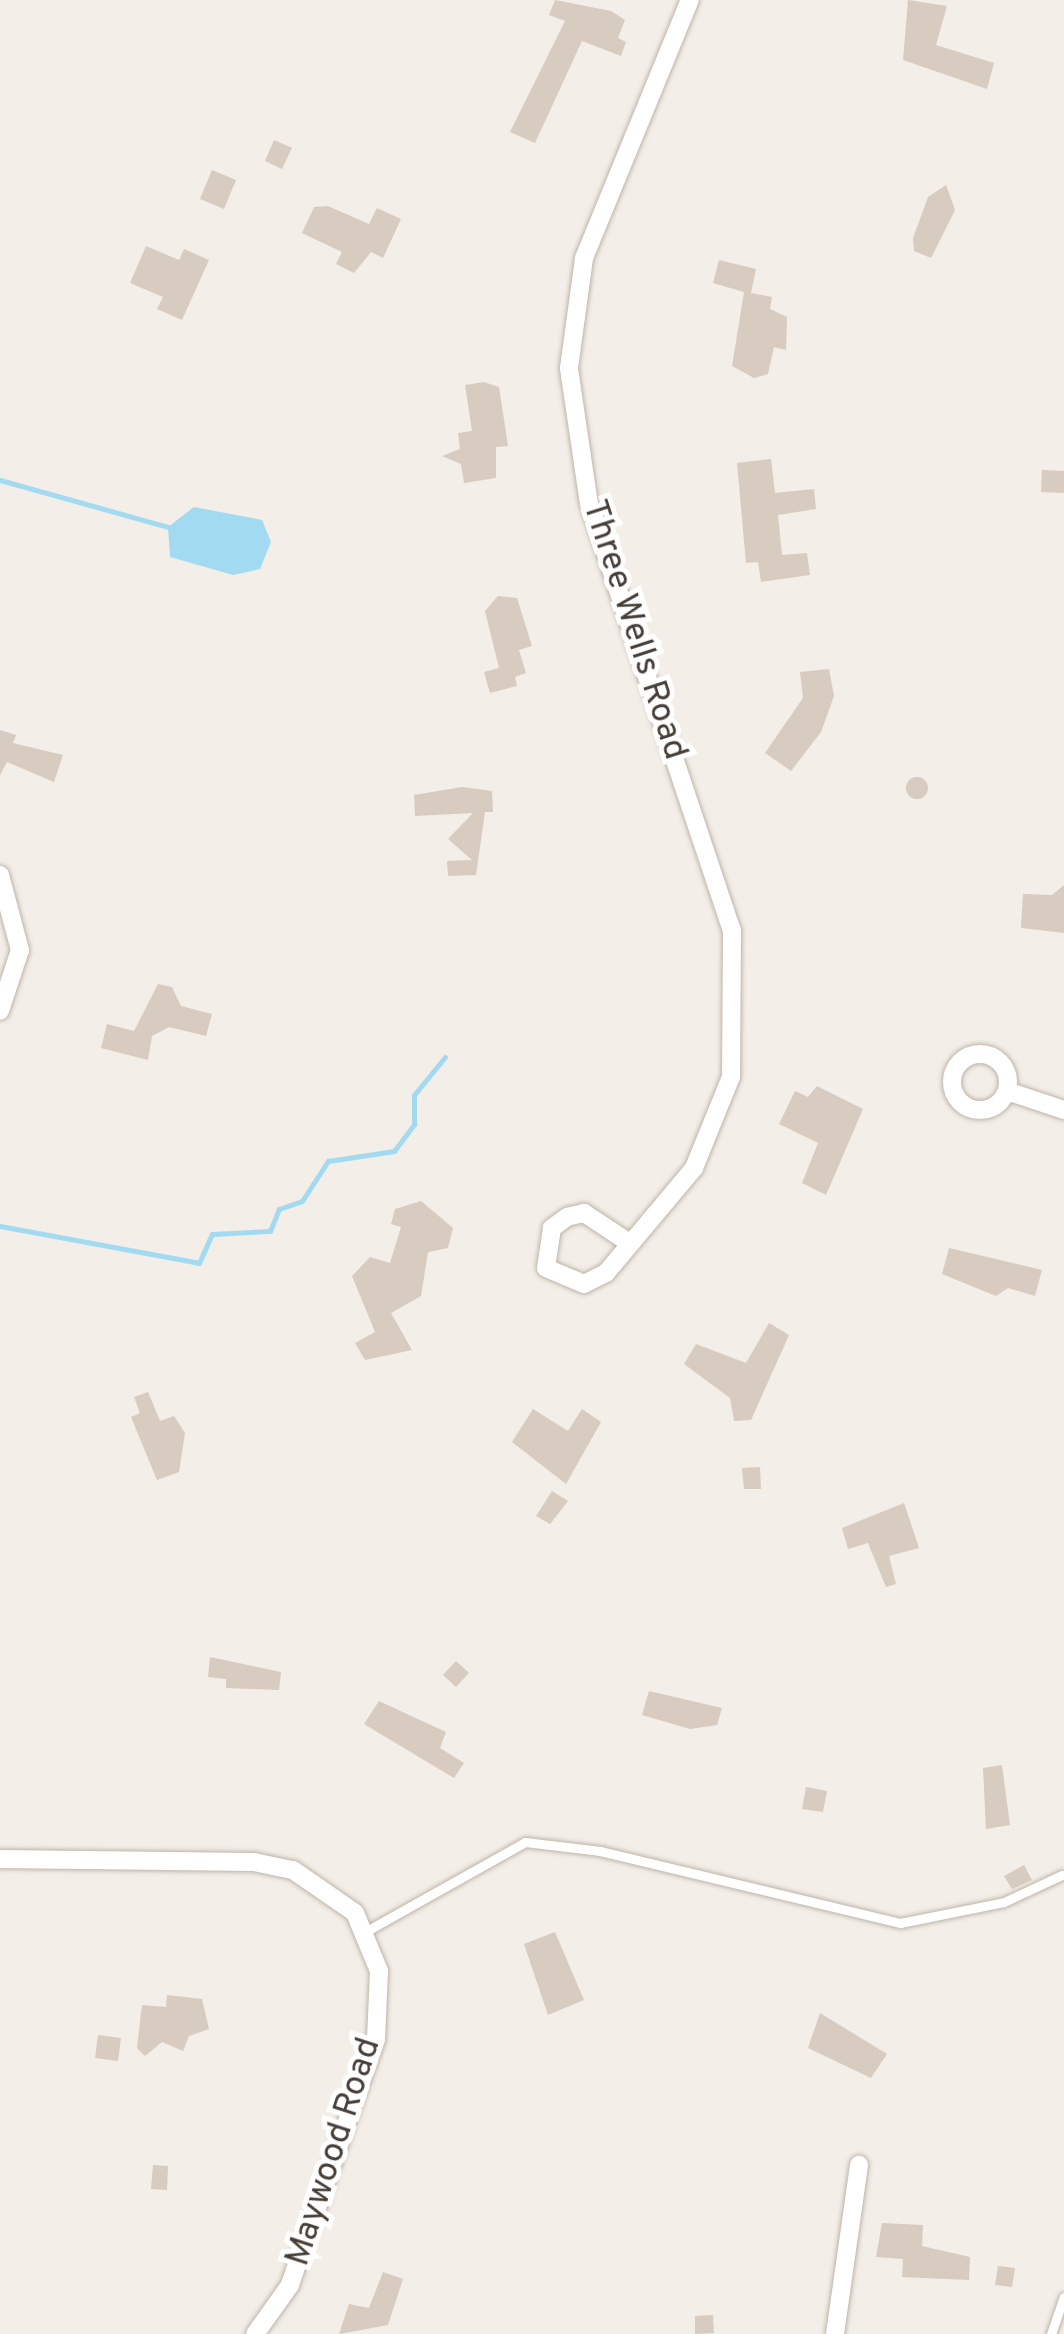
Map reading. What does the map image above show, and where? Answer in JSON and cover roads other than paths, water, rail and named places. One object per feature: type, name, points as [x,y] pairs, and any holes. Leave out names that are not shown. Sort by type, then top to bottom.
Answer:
[{"type":"street","name":"Three Wells Road","points":[[628,1242],[584,1213],[567,1216],[552,1228],[546,1268],[584,1284],[628,1242],[694,1168],[731,1078],[732,932],[589,504],[569,368],[584,258],[690,0]]},
{"type":"street","points":[[0,875],[20,950],[0,1012]]},
{"type":"street","points":[[1006,1091],[1064,1110]]},
{"type":"street","name":"Maywood Road","points":[[0,1859],[254,1862],[328,1890],[363,1933],[378,1972],[376,2039],[290,2286],[255,2334]]},
{"type":"street","points":[[835,2334],[859,2165]]},
{"type":"lane","points":[[363,1933],[526,1842],[600,1851],[900,1922],[1004,1902],[1062,1875]]},
{"type":"lane","points":[[1051,2334],[1064,2297]]},
{"type":"water","points":[[194,507],[262,520],[271,542],[260,569],[233,575],[170,557],[168,527]]},
{"type":"waterway","points":[[0,480],[168,527]]},
{"type":"waterway","points":[[0,1226],[199,1263],[212,1234],[270,1231],[279,1209],[302,1201],[328,1161],[394,1151],[414,1124],[414,1095],[445,1057]]}]
